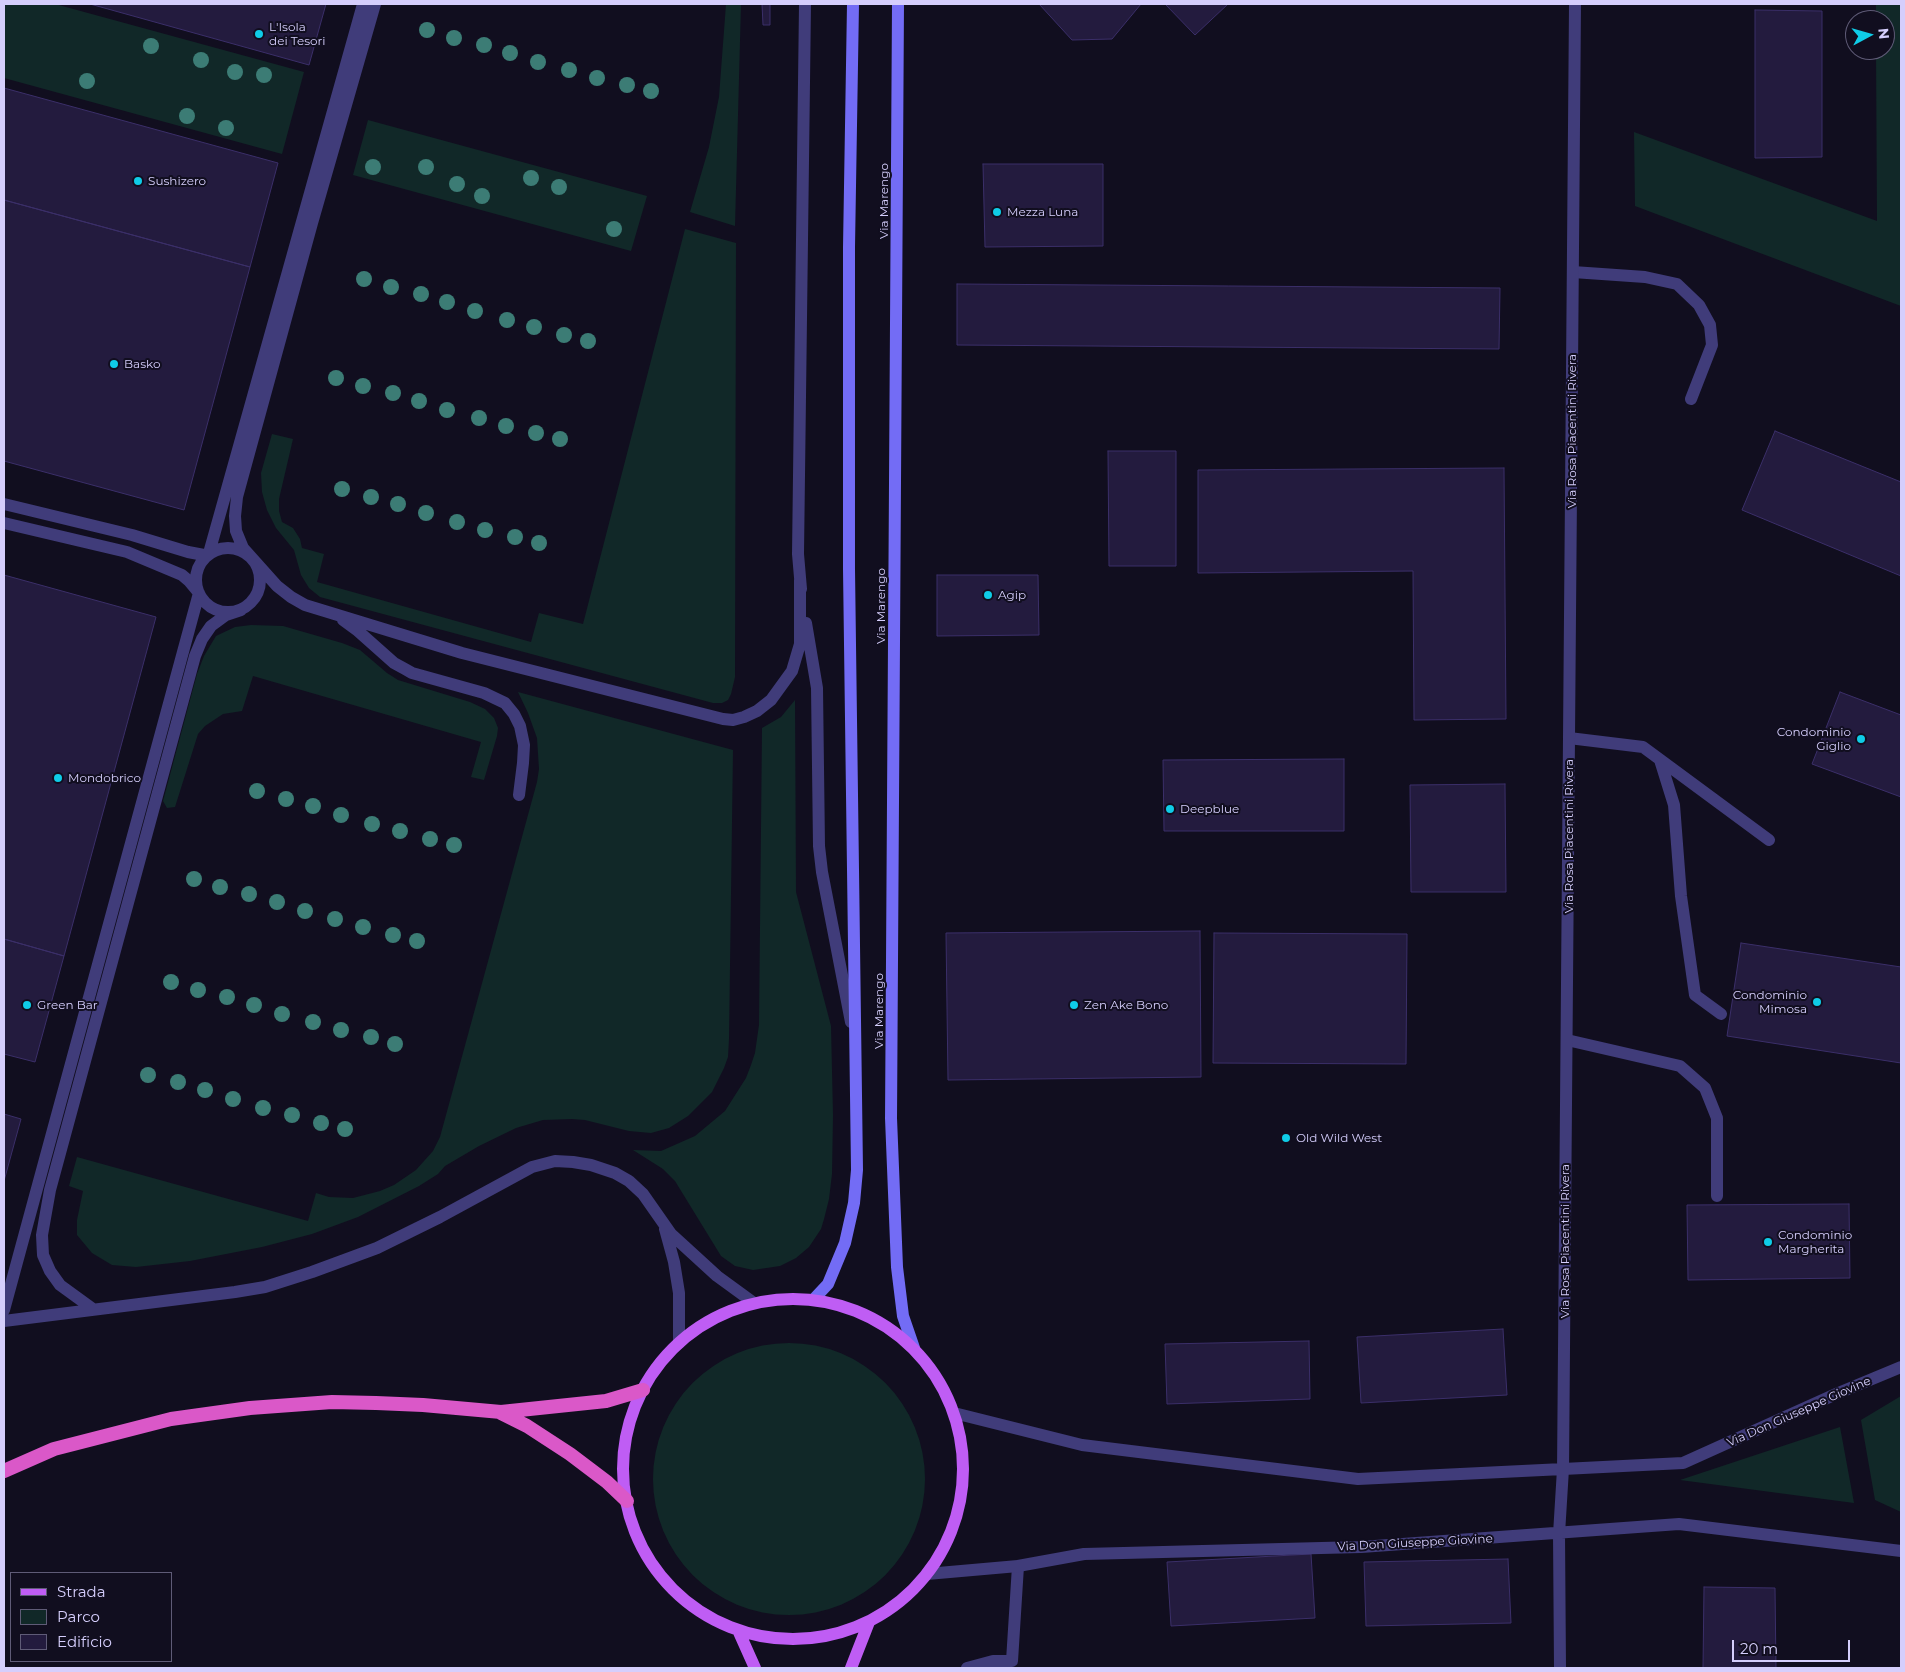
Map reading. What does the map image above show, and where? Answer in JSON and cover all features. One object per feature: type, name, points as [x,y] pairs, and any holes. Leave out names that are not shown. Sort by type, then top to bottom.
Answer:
[{"type":"highway","points":[[4,1470],[54,1449],[162,1422],[250,1408],[332,1402],[423,1405],[501,1412],[606,1401],[643,1390]]},
{"type":"highway","points":[[501,1412],[527,1426],[570,1454],[607,1482],[627,1501]]},
{"type":"main road","points":[[813,1300],[824,1289],[842,1254],[850,1224],[857,1170],[849,569],[849,247],[853,4]]},
{"type":"main road","name":"Via Marengo","points":[[898,4],[891,1118],[894,1209],[901,1305],[905,1327],[914,1348]]},
{"type":"main road","points":[[781,1299],[813,1300],[840,1305],[869,1316],[889,1328],[914,1348],[939,1380],[954,1414],[962,1444],[963,1486],[954,1526],[943,1552],[927,1574],[899,1603],[869,1622],[834,1635],[783,1640],[762,1637],[738,1630],[705,1615],[682,1599],[662,1578],[648,1558],[630,1519],[624,1477],[626,1436],[643,1390],[660,1363],[679,1343],[712,1319],[754,1303],[781,1299]]},
{"type":"main road","points":[[851,1668],[869,1622]]},
{"type":"main road","points":[[738,1630],[755,1668]]},
{"type":"street","points":[[4,1310],[65,1109],[116,922],[126,909],[142,824],[140,808],[199,593],[196,583],[196,572],[201,562],[209,553],[252,421],[350,73],[363,4]]},
{"type":"street","points":[[354,57],[375,4]]},
{"type":"street","points":[[305,605],[462,653],[712,717],[733,720],[744,717],[757,711],[771,700],[792,671],[798,655],[800,638],[798,554],[805,4]]},
{"type":"street","name":"Via Rosa Piacentini Rivera","points":[[1560,1668],[1559,1534],[1563,1470],[1575,4]]},
{"type":"street","points":[[1573,272],[1645,277],[1677,284],[1699,305],[1710,325],[1712,345],[1692,399]]},
{"type":"street","points":[[252,421],[235,516],[243,548],[276,586],[305,605],[336,616],[351,626],[394,663],[412,673],[484,693],[505,703],[514,714],[520,726],[524,745],[524,763],[519,795]]},
{"type":"street","points":[[4,504],[132,535],[188,552],[204,555],[230,547],[241,550],[250,556],[257,565],[261,576],[260,587],[256,597],[250,604],[219,619],[202,638],[195,656],[153,812],[142,824],[114,906],[116,922]]},
{"type":"street","points":[[4,523],[127,552],[182,575],[190,581],[204,602],[212,608],[221,612],[241,610]]},
{"type":"street","points":[[800,580],[817,688],[819,846],[822,872],[838,945],[856,1049]]},
{"type":"street","points":[[1569,738],[1643,747],[1770,840]]},
{"type":"street","points":[[1660,760],[1674,805],[1681,896],[1695,995],[1721,1014]]},
{"type":"street","points":[[140,808],[153,812]]},
{"type":"street","points":[[114,906],[126,909]]},
{"type":"street","points":[[1567,1040],[1680,1066],[1705,1088],[1717,1118],[1716,1196]]},
{"type":"street","points":[[65,1109],[44,1218],[42,1235],[43,1256],[50,1271],[60,1285],[92,1309]]},
{"type":"street","points":[[4,1321],[265,1287],[377,1248],[440,1217],[532,1167],[544,1162],[565,1161],[598,1167],[622,1177],[643,1194],[662,1222],[682,1244],[716,1276],[754,1303]]},
{"type":"street","points":[[662,1222],[672,1253],[680,1293],[679,1343]]},
{"type":"street","name":"Via Don Giuseppe Giovine","points":[[954,1414],[1082,1444],[1358,1479],[1563,1470],[1683,1463],[1901,1367]]},
{"type":"street","name":"Via Don Giuseppe Giovine","points":[[927,1574],[1018,1566],[1084,1554],[1361,1548],[1679,1524],[1901,1551]]},
{"type":"street","points":[[968,1668],[993,1661],[1012,1661],[1018,1566]]},
{"type":"green space","points":[[4,4],[55,4],[304,72],[282,154],[4,78]]},
{"type":"green space","points":[[726,4],[741,4],[735,226],[690,212],[709,147],[719,97]]},
{"type":"green space","points":[[1876,4],[1901,4],[1901,306],[1635,206],[1634,132],[1877,221],[1876,60],[1895,60],[1895,10],[1876,10]]},
{"type":"green space","points":[[368,120],[647,196],[631,251],[353,175]]},
{"type":"green space","points":[[685,229],[736,243],[735,677],[728,700],[722,703],[713,703],[320,597],[309,588],[301,575],[294,550],[276,528],[267,510],[262,492],[261,473],[272,434],[293,439],[279,499],[279,511],[282,522],[293,528],[300,539],[302,548],[324,554],[317,582],[531,642],[539,613],[583,624]]},
{"type":"green space","points":[[251,625],[283,626],[342,643],[360,650],[398,680],[470,702],[485,709],[494,718],[498,728],[484,780],[471,777],[481,742],[253,676],[242,711],[223,714],[205,726],[198,734],[175,807],[167,808],[163,801],[197,674],[204,656],[216,636],[235,627]]},
{"type":"green space","points":[[518,692],[733,750],[728,1057],[712,1092],[688,1116],[669,1128],[651,1133],[629,1131],[585,1120],[572,1119],[543,1120],[516,1128],[479,1146],[445,1166],[438,1174],[419,1186],[358,1217],[312,1234],[262,1247],[190,1261],[136,1267],[112,1265],[92,1253],[77,1235],[77,1220],[83,1191],[69,1186],[77,1157],[308,1221],[316,1193],[329,1197],[353,1198],[380,1191],[394,1185],[416,1170],[433,1151],[440,1137],[537,782],[539,769],[537,738]]},
{"type":"green space","points":[[795,700],[796,892],[831,1026],[832,1174],[829,1199],[821,1229],[809,1247],[796,1258],[780,1266],[753,1270],[735,1266],[721,1256],[675,1181],[663,1169],[633,1150],[661,1151],[695,1136],[725,1111],[746,1078],[751,1065],[755,1053],[759,1025],[762,728],[781,717]]},
{"type":"green space","points":[[789,1343],[828,1349],[853,1359],[885,1383],[902,1404],[914,1427],[922,1453],[925,1479],[919,1518],[909,1543],[885,1575],[864,1592],[841,1604],[815,1612],[789,1615],[750,1609],[725,1599],[693,1575],[676,1554],[664,1531],[656,1505],[653,1479],[659,1440],[669,1415],[693,1383],[714,1366],[737,1354],[763,1346]]},
{"type":"green space","points":[[1901,1396],[1901,1512],[1875,1500],[1861,1420]]},
{"type":"green space","points":[[1840,1427],[1854,1503],[1680,1480]]},
{"type":"building","name":"L'Isola dei Tesori","points":[[90,4],[326,4],[309,65]]},
{"type":"building","points":[[762,4],[770,4],[770,25],[763,25]]},
{"type":"building","points":[[1039,4],[1141,4],[1112,39],[1072,40]]},
{"type":"building","points":[[1165,4],[1228,4],[1195,35]]},
{"type":"building","points":[[1755,10],[1822,11],[1822,157],[1755,158]]},
{"type":"building","name":"Sushizero","points":[[4,88],[278,163],[250,267],[4,200]]},
{"type":"building","points":[[983,164],[1103,164],[1103,246],[985,247]]},
{"type":"building","name":"Basko","points":[[4,200],[250,267],[184,510],[4,461]]},
{"type":"building","points":[[957,284],[1500,288],[1499,349],[957,345]]},
{"type":"building","points":[[1775,431],[1901,482],[1901,576],[1742,510]]},
{"type":"building","points":[[1108,451],[1176,451],[1176,566],[1109,566]]},
{"type":"building","points":[[1504,468],[1506,719],[1414,720],[1413,571],[1198,573],[1198,470]]},
{"type":"building","name":"Mondobrico","points":[[4,575],[156,617],[64,956],[4,939]]},
{"type":"building","points":[[937,575],[1038,575],[1039,635],[937,636]]},
{"type":"building","name":"Condominio Giglio","points":[[1840,692],[1901,715],[1901,797],[1812,764]]},
{"type":"building","points":[[1344,759],[1344,831],[1164,831],[1163,760]]},
{"type":"building","points":[[1505,784],[1506,892],[1411,892],[1410,785]]},
{"type":"building","name":"Zen Ake Bono","points":[[1200,931],[1201,1077],[948,1080],[946,933]]},
{"type":"building","points":[[1214,933],[1407,934],[1406,1064],[1213,1063]]},
{"type":"building","name":"Green Bar","points":[[4,939],[64,956],[35,1062],[4,1054]]},
{"type":"building","name":"Condominio Mimosa","points":[[1741,943],[1901,967],[1901,1063],[1727,1036]]},
{"type":"building","points":[[4,1114],[21,1119],[4,1181]]},
{"type":"building","name":"Condominio Margherita","points":[[1849,1204],[1850,1278],[1688,1280],[1687,1205]]},
{"type":"building","points":[[1503,1329],[1507,1395],[1361,1403],[1357,1337]]},
{"type":"building","points":[[1309,1341],[1310,1399],[1167,1404],[1165,1344]]},
{"type":"building","points":[[1311,1554],[1315,1618],[1171,1626],[1167,1562]]},
{"type":"building","points":[[1508,1559],[1511,1623],[1366,1626],[1364,1562]]},
{"type":"building","points":[[1704,1587],[1775,1588],[1776,1668],[1703,1668]]},
{"type":"place","name":"L'Isola dei Tesori","points":[[259,34]]},
{"type":"place","name":"Sushizero","points":[[138,181]]},
{"type":"place","name":"Mezza Luna","points":[[997,212]]},
{"type":"place","name":"Basko","points":[[114,364]]},
{"type":"place","name":"Agip","points":[[988,595]]},
{"type":"place","name":"Condominio Giglio","points":[[1861,739]]},
{"type":"place","name":"Mondobrico","points":[[58,778]]},
{"type":"place","name":"Deepblue","points":[[1170,809]]},
{"type":"place","name":"Condominio Mimosa","points":[[1817,1002]]},
{"type":"place","name":"Green Bar","points":[[27,1005]]},
{"type":"place","name":"Zen Ake Bono","points":[[1074,1005]]},
{"type":"place","name":"Old Wild West","points":[[1286,1138]]},
{"type":"place","name":"Condominio Margherita","points":[[1768,1242]]}]
